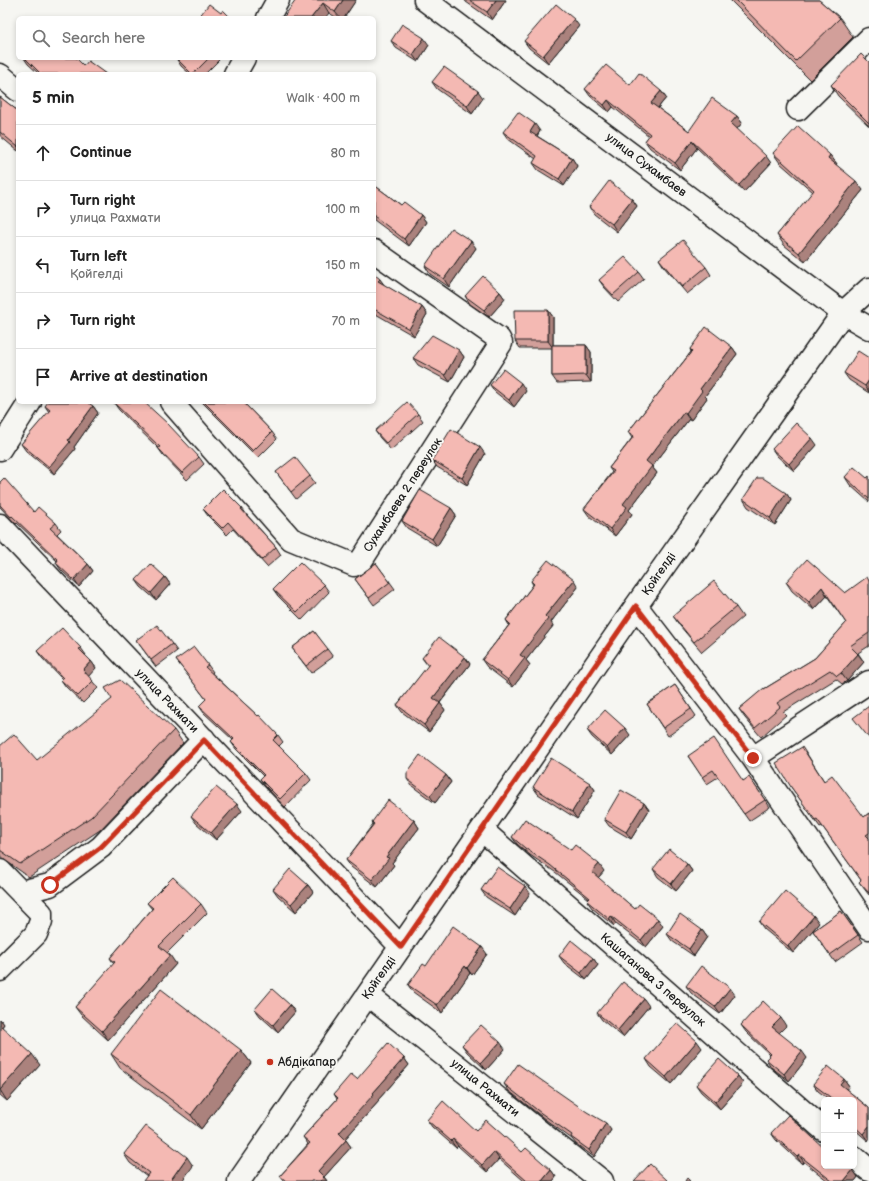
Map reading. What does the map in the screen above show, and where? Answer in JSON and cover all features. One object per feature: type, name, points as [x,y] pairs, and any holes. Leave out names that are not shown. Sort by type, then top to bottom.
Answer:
[{"type":"street","points":[[269,16],[278,0]]},
{"type":"street","name":"улица Сухамбаев","points":[[425,0],[843,313],[869,328]]},
{"type":"street","points":[[798,109],[869,39]]},
{"type":"street","points":[[236,72],[243,60]]},
{"type":"street","points":[[0,75],[16,88]]},
{"type":"street","name":"Сухамбаева 2 переулок","points":[[173,404],[291,539],[354,565],[361,561],[501,343],[498,339],[376,252]]},
{"type":"street","name":"Қойгелді","points":[[241,1180],[636,606],[843,313],[869,289]]},
{"type":"street","points":[[0,449],[29,404]]},
{"type":"street","name":"улица Рахмати","points":[[0,525],[401,947]]},
{"type":"street","points":[[636,606],[753,758],[869,928]]},
{"type":"street","points":[[753,758],[869,682]]},
{"type":"street","points":[[21,892],[50,885],[101,847],[204,740]]},
{"type":"street","name":"Кашаганова 3 переулок","points":[[482,830],[821,1127]]},
{"type":"street","points":[[0,871],[41,913],[41,921],[36,934],[0,970]]},
{"type":"street","name":"улица Рахмати","points":[[368,995],[602,1181]]},
{"type":"street","points":[[857,1160],[869,1170]]},
{"type":"building","points":[[296,0],[343,0],[335,12],[323,3],[313,16],[284,16]]},
{"type":"building","points":[[469,0],[496,0],[487,12]]},
{"type":"building","points":[[736,0],[819,0],[840,18],[796,61]]},
{"type":"building","points":[[209,4],[221,13],[223,10],[229,16],[200,16]]},
{"type":"building","points":[[556,4],[574,19],[543,56],[524,41]]},
{"type":"building","points":[[402,24],[424,38],[413,55],[391,41]]},
{"type":"building","points":[[861,54],[869,62],[869,123],[831,85]]},
{"type":"building","points":[[27,60],[78,60],[84,66],[88,61],[103,72],[39,72]]},
{"type":"building","points":[[178,60],[207,60],[195,72],[190,72]]},
{"type":"building","points":[[606,65],[630,85],[639,73],[661,91],[651,103],[689,131],[712,98],[737,116],[731,123],[766,156],[739,185],[692,141],[675,163],[645,141],[650,134],[608,100],[604,105],[585,89]]},
{"type":"building","points":[[444,67],[478,91],[467,106],[432,82]]},
{"type":"building","points":[[0,97],[16,109],[16,145],[0,132]]},
{"type":"building","points":[[518,112],[535,124],[530,132],[572,158],[559,179],[533,163],[537,156],[503,132]]},
{"type":"building","points":[[798,126],[830,155],[828,158],[856,181],[799,253],[777,235],[814,190],[773,153]]},
{"type":"building","points":[[609,181],[632,199],[612,224],[589,207]]},
{"type":"building","points":[[376,186],[401,205],[404,202],[421,215],[404,239],[376,218]]},
{"type":"building","points":[[451,228],[471,241],[444,279],[425,266]]},
{"type":"building","points":[[683,240],[706,267],[682,287],[659,259]]},
{"type":"building","points":[[625,257],[639,272],[613,295],[599,280]]},
{"type":"building","points":[[376,276],[380,279],[378,281],[422,307],[409,329],[376,310]]},
{"type":"building","points":[[483,276],[500,292],[484,310],[465,296]]},
{"type":"building","points":[[514,310],[548,310],[548,341],[515,341]]},
{"type":"building","points":[[706,327],[732,347],[700,389],[702,391],[686,413],[684,412],[646,461],[652,466],[623,504],[627,507],[610,529],[584,509],[614,471],[609,468],[634,436],[628,432],[692,351],[690,349]]},
{"type":"building","points":[[432,335],[459,350],[445,375],[413,358]]},
{"type":"building","points":[[552,345],[586,345],[586,375],[552,376]]},
{"type":"building","points":[[858,351],[869,358],[869,380],[865,386],[844,373]]},
{"type":"building","points":[[503,369],[521,383],[509,400],[490,385]]},
{"type":"building","points":[[407,402],[418,414],[386,443],[375,431]]},
{"type":"building","points":[[46,404],[90,404],[93,406],[68,440],[70,442],[49,467],[21,444],[50,410],[45,406]]},
{"type":"building","points":[[115,404],[146,404],[168,424],[199,457],[182,473],[158,448],[160,447]]},
{"type":"building","points":[[206,404],[245,404],[272,432],[253,451]]},
{"type":"building","points":[[796,423],[812,438],[789,464],[772,449]]},
{"type":"building","points":[[451,429],[480,447],[462,478],[432,460]]},
{"type":"building","points":[[295,457],[310,476],[291,492],[276,472]]},
{"type":"building","points":[[854,467],[867,478],[869,476],[869,499],[845,477]]},
{"type":"building","points":[[4,478],[34,512],[38,507],[56,523],[50,528],[88,564],[74,580],[56,563],[58,560],[0,505],[0,482]]},
{"type":"building","points":[[757,478],[763,478],[786,493],[770,518],[743,499]]},
{"type":"building","points":[[223,489],[242,508],[241,509],[276,547],[262,560],[228,522],[222,528],[203,509]]},
{"type":"building","points":[[420,490],[451,508],[432,539],[402,521]]},
{"type":"building","points":[[807,559],[845,593],[867,577],[869,581],[869,633],[850,646],[858,654],[841,673],[837,676],[830,670],[777,703],[780,707],[755,728],[739,709],[764,688],[815,658],[846,623],[822,587],[809,602],[786,582]]},
{"type":"building","points":[[548,560],[574,580],[545,616],[548,619],[520,655],[525,658],[508,680],[482,660],[510,624],[506,620],[534,584],[531,581]]},
{"type":"building","points":[[300,562],[324,585],[297,612],[273,589]]},
{"type":"building","points":[[376,563],[390,582],[369,598],[355,579]]},
{"type":"building","points":[[151,564],[165,577],[151,593],[136,580]]},
{"type":"building","points":[[714,581],[736,607],[694,642],[673,616]]},
{"type":"building","points":[[157,625],[172,644],[151,660],[136,640]]},
{"type":"building","points":[[62,628],[91,661],[83,670],[93,681],[78,696],[61,680],[63,678],[37,651]]},
{"type":"building","points":[[314,631],[328,649],[306,666],[292,648]]},
{"type":"building","points":[[439,637],[465,657],[433,698],[440,703],[424,725],[397,705],[429,664],[422,658]]},
{"type":"building","points":[[194,647],[208,665],[205,667],[258,716],[259,715],[278,735],[273,740],[306,773],[280,799],[260,779],[264,775],[231,742],[234,739],[199,706],[206,699],[176,660]]},
{"type":"building","points":[[120,680],[174,730],[91,817],[20,864],[0,850],[0,746],[14,734],[37,760],[112,699],[105,688]]},
{"type":"building","points":[[675,685],[691,709],[663,728],[647,704]]},
{"type":"building","points":[[869,706],[869,738],[853,718]]},
{"type":"building","points":[[605,710],[625,728],[607,748],[587,730]]},
{"type":"building","points":[[714,738],[743,781],[749,777],[765,800],[744,814],[713,770],[702,777],[688,756]]},
{"type":"building","points":[[802,747],[824,781],[832,775],[864,817],[869,813],[869,833],[866,835],[869,838],[869,893],[859,882],[861,880],[817,819],[815,820],[791,787],[776,763]]},
{"type":"building","points":[[420,755],[446,775],[430,796],[407,779],[407,773]]},
{"type":"building","points":[[551,758],[590,783],[572,812],[533,787]]},
{"type":"building","points":[[216,787],[237,804],[211,833],[191,816]]},
{"type":"building","points":[[621,790],[644,803],[626,832],[604,819]]},
{"type":"building","points":[[388,800],[414,820],[386,857],[389,858],[372,880],[346,860],[374,824],[372,822]]},
{"type":"building","points":[[525,819],[571,850],[575,845],[599,864],[592,872],[635,909],[639,904],[658,919],[641,940],[611,916],[609,919],[587,901],[590,898],[550,865],[512,837]]},
{"type":"building","points":[[669,849],[687,864],[671,884],[653,869]]},
{"type":"building","points":[[497,867],[525,886],[510,909],[481,890]]},
{"type":"building","points":[[290,869],[308,885],[291,904],[273,889]]},
{"type":"building","points":[[173,877],[201,904],[159,946],[170,955],[102,1031],[75,1007],[115,962],[110,958],[153,908],[147,903]]},
{"type":"building","points":[[785,891],[814,916],[788,946],[759,922]]},
{"type":"building","points":[[841,911],[858,935],[830,955],[813,931]]},
{"type":"building","points":[[680,914],[702,930],[689,949],[667,934]]},
{"type":"building","points":[[453,926],[482,947],[467,968],[465,966],[437,1005],[408,985],[423,964],[426,966]]},
{"type":"building","points":[[571,940],[593,958],[581,973],[559,956]]},
{"type":"building","points":[[701,966],[730,988],[715,1007],[686,986]]},
{"type":"building","points":[[623,982],[644,999],[618,1030],[597,1013]]},
{"type":"building","points":[[161,989],[241,1050],[191,1115],[111,1054]]},
{"type":"building","points":[[272,989],[290,1005],[273,1025],[255,1009]]},
{"type":"building","points":[[763,1001],[781,1018],[772,1027],[802,1051],[784,1074],[766,1059],[771,1054],[741,1025]]},
{"type":"building","points":[[677,1023],[697,1041],[666,1077],[646,1059]]},
{"type":"building","points":[[0,1025],[32,1054],[0,1090]]},
{"type":"building","points":[[481,1025],[500,1042],[481,1063],[462,1045]]},
{"type":"building","points":[[388,1043],[404,1058],[339,1133],[346,1140],[318,1171],[324,1177],[320,1181],[286,1181],[280,1176],[310,1143],[303,1137],[338,1098],[334,1094],[351,1074],[357,1079]]},
{"type":"building","points":[[719,1059],[738,1076],[715,1102],[696,1085]]},
{"type":"building","points":[[518,1064],[587,1112],[606,1123],[589,1150],[571,1137],[572,1135],[504,1084]]},
{"type":"building","points":[[828,1066],[844,1079],[840,1084],[856,1097],[830,1097],[813,1084]]},
{"type":"building","points":[[857,1098],[869,1108],[869,1126],[863,1134],[857,1129]]},
{"type":"building","points":[[443,1101],[476,1131],[486,1120],[522,1152],[526,1148],[551,1170],[542,1181],[527,1181],[494,1152],[482,1165],[453,1139],[451,1141],[427,1120]]},
{"type":"building","points":[[788,1115],[821,1145],[821,1169],[853,1170],[844,1181],[832,1181],[799,1155],[797,1157],[771,1133]]},
{"type":"building","points":[[146,1126],[187,1157],[170,1181],[143,1181],[149,1173],[124,1154]]},
{"type":"building","points":[[650,1164],[668,1181],[634,1181]]},
{"type":"place","name":"Абдiкапар","points":[[270,1062]]},
{"type":"route","points":[[50,885],[101,847],[204,740],[401,947],[636,606],[753,758]]}]
